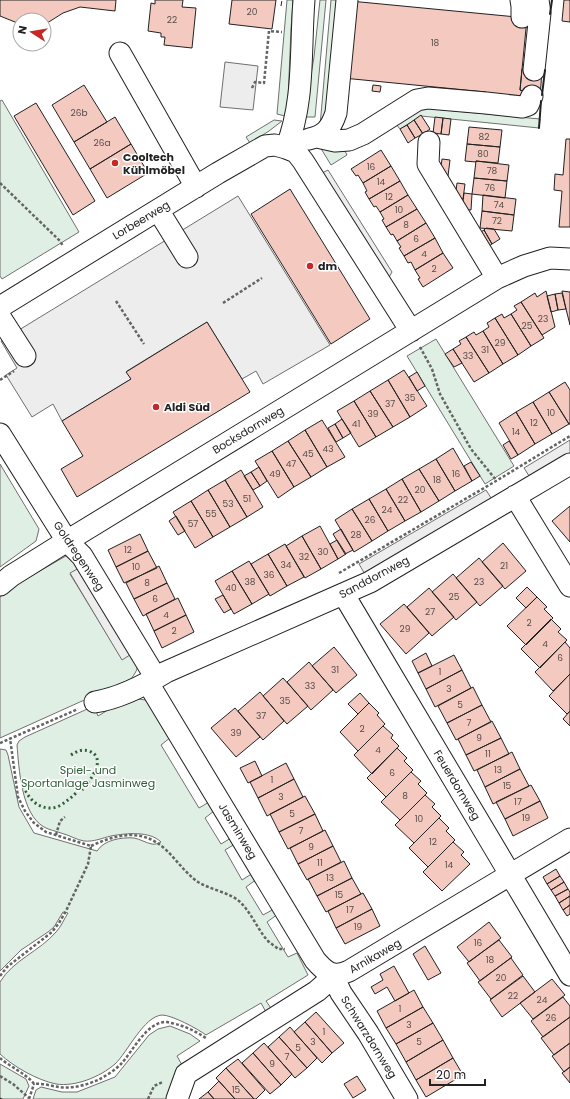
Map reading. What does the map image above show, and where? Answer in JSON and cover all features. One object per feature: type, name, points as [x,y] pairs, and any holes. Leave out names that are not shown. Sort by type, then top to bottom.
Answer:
[{"type":"street","points":[[286,148],[292,133],[298,98],[304,0]]},
{"type":"street","points":[[286,148],[306,139],[317,137],[326,133],[332,124],[336,113],[347,0]]},
{"type":"street","points":[[534,70],[540,13],[538,0]]},
{"type":"street","points":[[120,53],[196,187]]},
{"type":"street","points":[[317,137],[335,140],[349,140],[363,134],[417,100],[428,98],[477,99],[486,103],[522,107],[528,105],[532,96]]},
{"type":"street","points":[[428,142],[428,164],[497,278]]},
{"type":"street","name":"Lorbeerweg","points":[[0,307],[265,146],[275,145],[296,152],[303,161],[416,340]]},
{"type":"street","points":[[158,210],[187,257]]},
{"type":"street","name":"Bocksdornweg","points":[[0,585],[11,576],[67,541],[416,340],[497,278],[524,266],[550,258],[570,259]]},
{"type":"street","points":[[0,317],[25,356]]},
{"type":"street","name":"Goldregenweg","points":[[0,434],[67,541],[82,556],[152,681]]},
{"type":"street","name":"Sanddornweg","points":[[95,702],[107,700],[152,681],[166,672],[344,595],[370,582],[570,464]]},
{"type":"street","points":[[515,496],[570,586]]},
{"type":"street","name":"Feuerdornweg","points":[[344,595],[570,975]]},
{"type":"street","name":"Jasminweg","points":[[152,681],[315,960],[323,970],[332,974]]},
{"type":"street","name":"Arnikaweg","points":[[332,974],[342,974],[349,971],[570,839]]},
{"type":"street","points":[[177,1099],[186,1074],[317,991],[326,984],[332,974]]},
{"type":"street","name":"Schwarzdornweg","points":[[332,974],[341,993],[368,1033],[407,1099]]},
{"type":"path","points":[[252,88],[255,82],[264,83],[269,31],[282,32]]},
{"type":"path","points":[[0,183],[60,241]]},
{"type":"path","points":[[223,303],[262,278]]},
{"type":"path","points":[[116,301],[144,344]]},
{"type":"path","points":[[416,340],[432,369],[440,394],[471,449],[494,478]]},
{"type":"path","points":[[344,595],[333,576],[570,436]]},
{"type":"path","points":[[0,743],[95,702]]},
{"type":"path","points":[[10,738],[18,797],[34,824],[46,832],[91,846],[110,838],[126,834],[147,838],[154,841],[165,850],[189,876],[200,883],[238,900],[247,910],[268,941],[278,949],[287,949],[302,937]]},
{"type":"path","points":[[56,835],[60,821],[66,817]]},
{"type":"path","points":[[0,976],[7,967],[52,932],[59,923],[66,912],[88,864],[91,846]]},
{"type":"path","points":[[34,1084],[38,1083],[60,1087],[71,1087],[84,1085],[99,1079],[120,1065],[147,1031],[167,1022],[186,1027],[203,1036],[220,1052]]},
{"type":"path","points":[[0,1058],[17,1071],[31,1079],[34,1084]]},
{"type":"path","points":[[0,1076],[13,1084],[29,1099],[34,1084]]},
{"type":"green space","points":[[287,0],[293,0],[288,100],[285,116],[277,114]]},
{"type":"green space","points":[[320,0],[326,0],[315,117],[304,117],[314,57]]},
{"type":"green space","points":[[331,0],[341,0],[331,112],[320,126]]},
{"type":"green space","points":[[2,100],[79,232],[2,279],[0,276],[0,101]]},
{"type":"green space","points":[[424,108],[540,119],[539,128],[421,116],[400,129],[396,124],[417,110]]},
{"type":"green space","points":[[274,120],[282,121],[250,143],[246,137]]},
{"type":"green space","points":[[320,147],[344,149],[347,155],[331,165]]},
{"type":"green space","points":[[436,339],[514,466],[485,484],[407,356]]},
{"type":"green space","points":[[0,464],[39,529],[36,541],[0,567]]},
{"type":"green space","points":[[71,553],[81,567],[70,574],[122,659],[133,653],[138,664],[136,672],[131,679],[0,738],[0,597],[19,583]]},
{"type":"green space","name":"Spiel- und Sportanlage Jasminweg","points":[[134,698],[145,700],[152,705],[171,737],[161,745],[199,808],[209,802],[214,811],[205,818],[221,844],[231,838],[235,844],[225,850],[242,880],[253,873],[257,879],[246,887],[263,915],[274,909],[278,914],[267,922],[288,957],[297,953],[308,975],[266,1001],[273,1011],[267,1014],[261,1003],[206,1035],[172,1017],[162,1015],[155,1017],[142,1028],[120,1059],[109,1069],[87,1080],[71,1084],[56,1084],[26,1072],[12,1064],[0,1054],[0,982],[5,974],[50,939],[68,913],[63,912],[54,927],[21,950],[0,971],[0,749],[6,750],[19,807],[34,833],[97,851],[108,842],[124,838],[134,838],[153,844],[159,843],[161,842],[156,838],[145,834],[117,835],[84,841],[46,828],[36,821],[30,812],[20,778],[17,745],[19,741],[94,706],[98,716],[118,704]]},
{"type":"green space","points":[[170,1026],[190,1034],[200,1041],[177,1056],[182,1065],[168,1099],[33,1099],[36,1090],[41,1087],[62,1092],[77,1092],[115,1077],[149,1035],[158,1029]]},
{"type":"green space","points":[[0,1064],[26,1079],[29,1086],[23,1099],[0,1099]]},
{"type":"shaded area","points":[[225,62],[258,66],[253,110],[220,107]]},
{"type":"shaded area","points":[[328,170],[392,272],[388,279],[322,173]]},
{"type":"shaded area","points":[[238,196],[330,345],[263,384],[256,371],[242,379],[207,322],[127,371],[131,379],[62,421],[53,404],[32,417],[6,375],[17,368],[1,341]]},
{"type":"shaded area","points":[[570,440],[570,455],[531,479],[524,468]]},
{"type":"shaded area","points":[[486,490],[493,501],[366,576],[359,564]]},
{"type":"shaded area","points":[[81,567],[133,653],[122,660],[70,573]]},
{"type":"building","points":[[0,0],[116,0],[115,11],[80,7],[63,13],[52,20],[52,12],[12,12],[12,21],[0,16]]},
{"type":"building","points":[[155,0],[183,0],[182,7],[196,8],[192,48],[164,45],[165,37],[161,37],[161,33],[148,31],[151,3],[155,4]]},
{"type":"building","points":[[232,0],[276,0],[272,29],[229,24]]},
{"type":"building","points":[[564,0],[570,0],[570,22],[562,21]]},
{"type":"building","points":[[350,1],[527,18],[520,90],[523,91],[522,104],[485,100],[486,92],[343,78]]},
{"type":"building","points":[[522,69],[542,71],[540,97],[520,90]]},
{"type":"building","points":[[84,85],[107,122],[74,142],[52,105]]},
{"type":"building","points":[[373,85],[381,86],[380,92],[372,91]]},
{"type":"building","points":[[36,103],[95,201],[73,215],[14,116]]},
{"type":"building","points":[[421,115],[430,129],[423,134],[414,120]]},
{"type":"building","points":[[115,117],[131,144],[90,169],[74,142]]},
{"type":"building","points":[[435,117],[443,118],[441,134],[433,133]]},
{"type":"building","points":[[443,118],[451,119],[449,135],[441,134]]},
{"type":"building","points":[[414,120],[423,134],[415,138],[407,125]]},
{"type":"building","points":[[407,125],[415,138],[408,143],[400,129]]},
{"type":"building","points":[[469,127],[502,130],[500,147],[467,144]]},
{"type":"building","points":[[566,139],[570,139],[570,227],[559,227],[562,191],[554,190],[555,174],[563,175]]},
{"type":"building","points":[[131,144],[148,173],[107,198],[90,169]]},
{"type":"building","points":[[467,144],[500,147],[498,163],[465,161]]},
{"type":"building","points":[[381,150],[391,166],[363,183],[358,175],[356,176],[351,169]]},
{"type":"building","points":[[442,159],[450,160],[448,176],[440,175]]},
{"type":"building","points":[[476,161],[509,165],[507,181],[474,178]]},
{"type":"building","points":[[391,166],[400,181],[369,199],[365,192],[367,191],[363,183]]},
{"type":"building","points":[[474,178],[507,181],[505,198],[472,194]]},
{"type":"building","points":[[400,181],[408,195],[380,212],[376,206],[374,207],[369,199]]},
{"type":"building","points":[[457,183],[465,184],[463,199],[455,198]]},
{"type":"building","name":"dm","points":[[290,189],[370,319],[331,344],[251,214]]},
{"type":"building","points":[[464,193],[472,194],[471,210],[462,209]]},
{"type":"building","points":[[408,195],[417,209],[386,227],[380,212]]},
{"type":"building","points":[[483,195],[516,199],[514,215],[482,211]]},
{"type":"building","points":[[417,209],[426,223],[397,241],[386,227]]},
{"type":"building","points":[[482,211],[514,215],[512,231],[480,228]]},
{"type":"building","points":[[426,223],[435,238],[404,256],[397,241]]},
{"type":"building","points":[[486,228],[494,229],[500,239],[492,244],[484,230]]},
{"type":"building","points":[[484,230],[492,244],[485,249],[476,235]]},
{"type":"building","points":[[435,238],[443,253],[415,270],[411,262],[408,263],[404,256]]},
{"type":"building","points":[[443,253],[453,268],[423,287],[415,270]]},
{"type":"building","points":[[546,291],[555,327],[542,335],[521,302],[535,293],[537,297]]},
{"type":"building","points":[[562,291],[570,292],[570,325],[566,309]]},
{"type":"building","points":[[562,293],[566,309],[558,310],[555,294]]},
{"type":"building","points":[[555,294],[558,310],[551,312],[547,296]]},
{"type":"building","points":[[521,302],[544,338],[531,346],[511,314],[517,310],[514,306]]},
{"type":"building","points":[[502,314],[504,318],[511,314],[531,346],[518,355],[495,318]]},
{"type":"building","points":[[495,318],[518,355],[503,364],[483,331],[489,327],[487,323]]},
{"type":"building","name":"Aldi Süd","points":[[207,322],[250,392],[77,497],[61,469],[83,456],[62,421],[131,379],[126,372]]},
{"type":"building","points":[[483,331],[503,364],[489,373],[466,337],[474,332],[476,335]]},
{"type":"building","points":[[466,337],[489,373],[474,382],[453,349],[461,344],[459,341]]},
{"type":"building","points":[[453,349],[462,363],[454,367],[445,354]]},
{"type":"building","points":[[404,370],[427,406],[410,417],[388,380]]},
{"type":"building","points":[[417,372],[425,386],[417,391],[409,377]]},
{"type":"building","points":[[388,380],[410,417],[393,427],[370,391]]},
{"type":"building","points":[[565,382],[570,390],[570,424],[549,392]]},
{"type":"building","points":[[370,391],[393,427],[376,437],[354,401]]},
{"type":"building","points":[[549,392],[569,424],[552,434],[533,402]]},
{"type":"building","points":[[354,401],[376,437],[359,447],[337,411]]},
{"type":"building","points":[[533,402],[552,434],[535,444],[516,412]]},
{"type":"building","points":[[516,412],[535,444],[518,455],[499,423]]},
{"type":"building","points":[[342,419],[351,433],[343,438],[335,424]]},
{"type":"building","points":[[322,420],[345,457],[327,467],[305,430]]},
{"type":"building","points":[[335,424],[343,438],[336,442],[328,428]]},
{"type":"building","points":[[305,430],[327,467],[311,477],[288,441]]},
{"type":"building","points":[[288,441],[311,477],[294,487],[272,451]]},
{"type":"building","points":[[509,441],[518,455],[511,459],[503,445]]},
{"type":"building","points":[[453,448],[472,481],[455,491],[436,459]]},
{"type":"building","points":[[272,451],[294,487],[278,498],[255,461]]},
{"type":"building","points":[[436,459],[455,491],[439,501],[419,469]]},
{"type":"building","points":[[471,462],[480,476],[472,481],[464,466]]},
{"type":"building","points":[[259,467],[267,481],[260,486],[251,472]]},
{"type":"building","points":[[419,469],[439,501],[421,512],[402,479]]},
{"type":"building","points":[[241,470],[263,507],[247,517],[225,480]]},
{"type":"building","points":[[251,472],[260,486],[253,490],[244,476]]},
{"type":"building","points":[[402,479],[421,512],[405,521],[386,489]]},
{"type":"building","points":[[225,480],[247,517],[230,527],[208,490]]},
{"type":"building","points":[[386,489],[405,521],[388,531],[369,499]]},
{"type":"building","points":[[208,490],[230,527],[213,537],[191,501]]},
{"type":"building","points":[[369,499],[388,531],[372,541],[352,509]]},
{"type":"building","points":[[191,501],[213,537],[195,548],[173,512]]},
{"type":"building","points":[[570,506],[570,542],[552,521]]},
{"type":"building","points":[[352,509],[372,541],[354,552],[335,520]]},
{"type":"building","points":[[176,516],[185,531],[178,535],[169,521]]},
{"type":"building","points":[[320,526],[338,559],[321,569],[302,536]]},
{"type":"building","points":[[341,529],[353,550],[345,554],[333,534]]},
{"type":"building","points":[[140,534],[148,551],[116,567],[108,550]]},
{"type":"building","points":[[302,536],[321,569],[305,578],[286,546]]},
{"type":"building","points":[[337,540],[346,554],[338,559],[330,544]]},
{"type":"building","points":[[503,543],[526,571],[505,589],[482,562]]},
{"type":"building","points":[[285,544],[304,577],[287,586],[268,554]]},
{"type":"building","points":[[148,551],[157,568],[124,583],[116,567]]},
{"type":"building","points":[[268,554],[287,586],[270,596],[251,564]]},
{"type":"building","points":[[479,558],[503,586],[480,606],[456,578]]},
{"type":"building","points":[[249,561],[269,594],[252,604],[232,571]]},
{"type":"building","points":[[159,566],[167,583],[134,599],[126,583]]},
{"type":"building","points":[[232,571],[252,604],[234,614],[215,581]]},
{"type":"building","points":[[453,574],[477,602],[456,620],[432,592]]},
{"type":"building","points":[[167,583],[175,599],[143,616],[134,599]]},
{"type":"building","points":[[527,587],[537,597],[526,608],[516,598]]},
{"type":"building","points":[[429,588],[454,617],[432,636],[407,607]]},
{"type":"building","points":[[223,595],[231,609],[224,613],[215,599]]},
{"type":"building","points":[[537,597],[547,607],[544,609],[553,618],[526,645],[507,626]]},
{"type":"building","points":[[178,598],[186,615],[154,631],[146,614]]},
{"type":"building","points":[[404,604],[429,633],[406,654],[380,624]]},
{"type":"building","points":[[186,615],[194,632],[162,648],[154,631]]},
{"type":"building","points":[[551,619],[561,629],[558,632],[567,640],[540,668],[521,649]]},
{"type":"building","points":[[565,642],[570,648],[570,674],[553,691],[535,672]]},
{"type":"building","points":[[334,647],[357,675],[336,693],[312,666]]},
{"type":"building","points":[[426,653],[432,666],[418,673],[412,661]]},
{"type":"building","points":[[454,655],[462,670],[426,689],[418,673]]},
{"type":"building","points":[[309,662],[333,690],[311,710],[287,682]]},
{"type":"building","points":[[462,670],[471,688],[435,707],[426,689]]},
{"type":"building","points":[[570,674],[570,711],[567,714],[549,696]]},
{"type":"building","points":[[283,678],[308,706],[287,724],[263,696]]},
{"type":"building","points":[[473,687],[482,705],[447,723],[438,706]]},
{"type":"building","points":[[260,692],[284,721],[263,740],[238,711]]},
{"type":"building","points":[[360,693],[369,703],[358,714],[348,704]]},
{"type":"building","points":[[369,703],[379,713],[377,715],[385,724],[358,751],[340,732]]},
{"type":"building","points":[[482,705],[491,722],[456,740],[447,723]]},
{"type":"building","points":[[235,708],[260,737],[236,757],[211,728]]},
{"type":"building","points":[[570,711],[570,726],[563,719]]},
{"type":"building","points":[[492,721],[501,738],[466,755],[458,739]]},
{"type":"building","points":[[383,726],[393,735],[391,738],[399,746],[372,774],[354,755]]},
{"type":"building","points":[[501,738],[509,754],[474,771],[466,755]]},
{"type":"building","points":[[397,748],[407,758],[404,761],[413,770],[386,797],[367,778]]},
{"type":"building","points":[[512,752],[520,769],[485,787],[477,770]]},
{"type":"building","points":[[255,761],[262,776],[248,783],[240,768]]},
{"type":"building","points":[[286,763],[294,779],[258,798],[250,782]]},
{"type":"building","points":[[520,769],[529,786],[493,804],[485,787]]},
{"type":"building","points":[[411,772],[421,781],[418,784],[427,793],[400,820],[381,802]]},
{"type":"building","points":[[294,779],[303,797],[267,816],[258,798]]},
{"type":"building","points":[[531,785],[540,801],[505,819],[496,802]]},
{"type":"building","points":[[425,795],[435,804],[432,807],[441,816],[414,843],[395,825]]},
{"type":"building","points":[[305,796],[315,814],[279,832],[270,814]]},
{"type":"building","points":[[540,801],[548,818],[513,836],[505,819]]},
{"type":"building","points":[[315,814],[323,831],[288,849],[279,832]]},
{"type":"building","points":[[439,818],[449,828],[446,831],[455,840],[428,867],[409,848]]},
{"type":"building","points":[[325,830],[333,846],[298,864],[290,848]]},
{"type":"building","points":[[453,842],[464,852],[461,855],[470,864],[442,891],[423,872]]},
{"type":"building","points":[[333,846],[341,862],[307,880],[298,864]]},
{"type":"building","points":[[344,861],[352,878],[317,896],[308,879]]},
{"type":"building","points":[[556,869],[560,876],[547,884],[543,877]]},
{"type":"building","points":[[560,876],[564,882],[551,890],[547,884]]},
{"type":"building","points":[[352,878],[361,894],[326,912],[317,896]]},
{"type":"building","points":[[564,882],[568,889],[555,896],[551,890]]},
{"type":"building","points":[[568,889],[570,896],[559,903],[555,896]]},
{"type":"building","points":[[363,893],[372,909],[336,928],[328,911]]},
{"type":"building","points":[[570,896],[570,905],[563,910],[559,903]]},
{"type":"building","points":[[570,905],[570,914],[567,916],[563,910]]},
{"type":"building","points":[[372,909],[380,926],[345,944],[336,928]]},
{"type":"building","points":[[489,922],[501,938],[469,962],[457,947]]},
{"type":"building","points":[[499,940],[512,957],[480,981],[467,963]]},
{"type":"building","points":[[425,946],[441,973],[428,980],[413,954]]},
{"type":"building","points":[[511,958],[523,975],[491,999],[478,982]]},
{"type":"building","points":[[394,966],[409,993],[395,1001],[387,987],[375,994],[371,987],[383,980],[380,974]]},
{"type":"building","points":[[523,976],[535,992],[502,1017],[490,1000]]},
{"type":"building","points":[[552,979],[565,995],[533,1019],[520,1003]]},
{"type":"building","points":[[414,990],[423,1007],[386,1028],[377,1011]]},
{"type":"building","points":[[563,997],[570,1006],[570,1017],[543,1037],[531,1021]]},
{"type":"building","points":[[423,1007],[433,1023],[396,1044],[386,1028]]},
{"type":"building","points":[[316,1012],[344,1043],[332,1053],[305,1022]]},
{"type":"building","points":[[570,1017],[570,1043],[554,1055],[541,1038]]},
{"type":"building","points":[[305,1022],[332,1053],[322,1063],[294,1032]]},
{"type":"building","points":[[433,1023],[443,1040],[406,1062],[396,1044]]},
{"type":"building","points":[[290,1027],[317,1058],[307,1068],[279,1037]]},
{"type":"building","points":[[279,1037],[307,1068],[295,1078],[268,1047]]},
{"type":"building","points":[[443,1040],[453,1058],[416,1080],[406,1062]]},
{"type":"building","points":[[264,1043],[292,1074],[281,1085],[253,1053]]},
{"type":"building","points":[[570,1043],[570,1067],[564,1072],[552,1056]]},
{"type":"building","points":[[253,1053],[281,1085],[270,1094],[242,1063]]},
{"type":"building","points":[[453,1058],[463,1075],[426,1097],[416,1080]]},
{"type":"building","points":[[238,1059],[265,1090],[256,1099],[254,1099],[226,1068]]},
{"type":"building","points":[[570,1067],[570,1083],[562,1073]]},
{"type":"building","points":[[226,1068],[254,1099],[235,1099],[216,1078]]},
{"type":"building","points":[[357,1076],[366,1090],[353,1098],[344,1084]]},
{"type":"building","points":[[219,1081],[235,1099],[214,1099],[208,1092]]},
{"type":"building","points":[[208,1092],[214,1099],[199,1099]]},
{"type":"hedge","points":[[71,755],[75,752],[86,750],[94,754],[97,759],[96,770],[82,790]]},
{"type":"hedge","points":[[24,786],[29,797],[38,805],[49,808],[61,805],[77,792]]},
{"type":"fence","points":[[281,6],[282,0]]},
{"type":"wall","points":[[550,14],[552,0]]},
{"type":"wall","points":[[542,95],[545,70]]},
{"type":"wall","points":[[539,128],[541,101]]},
{"type":"place","name":"Cooltech Kühlmöbel","points":[[115,163]]},
{"type":"place","name":"dm","points":[[310,266]]},
{"type":"place","name":"Aldi Süd","points":[[156,407]]}]
